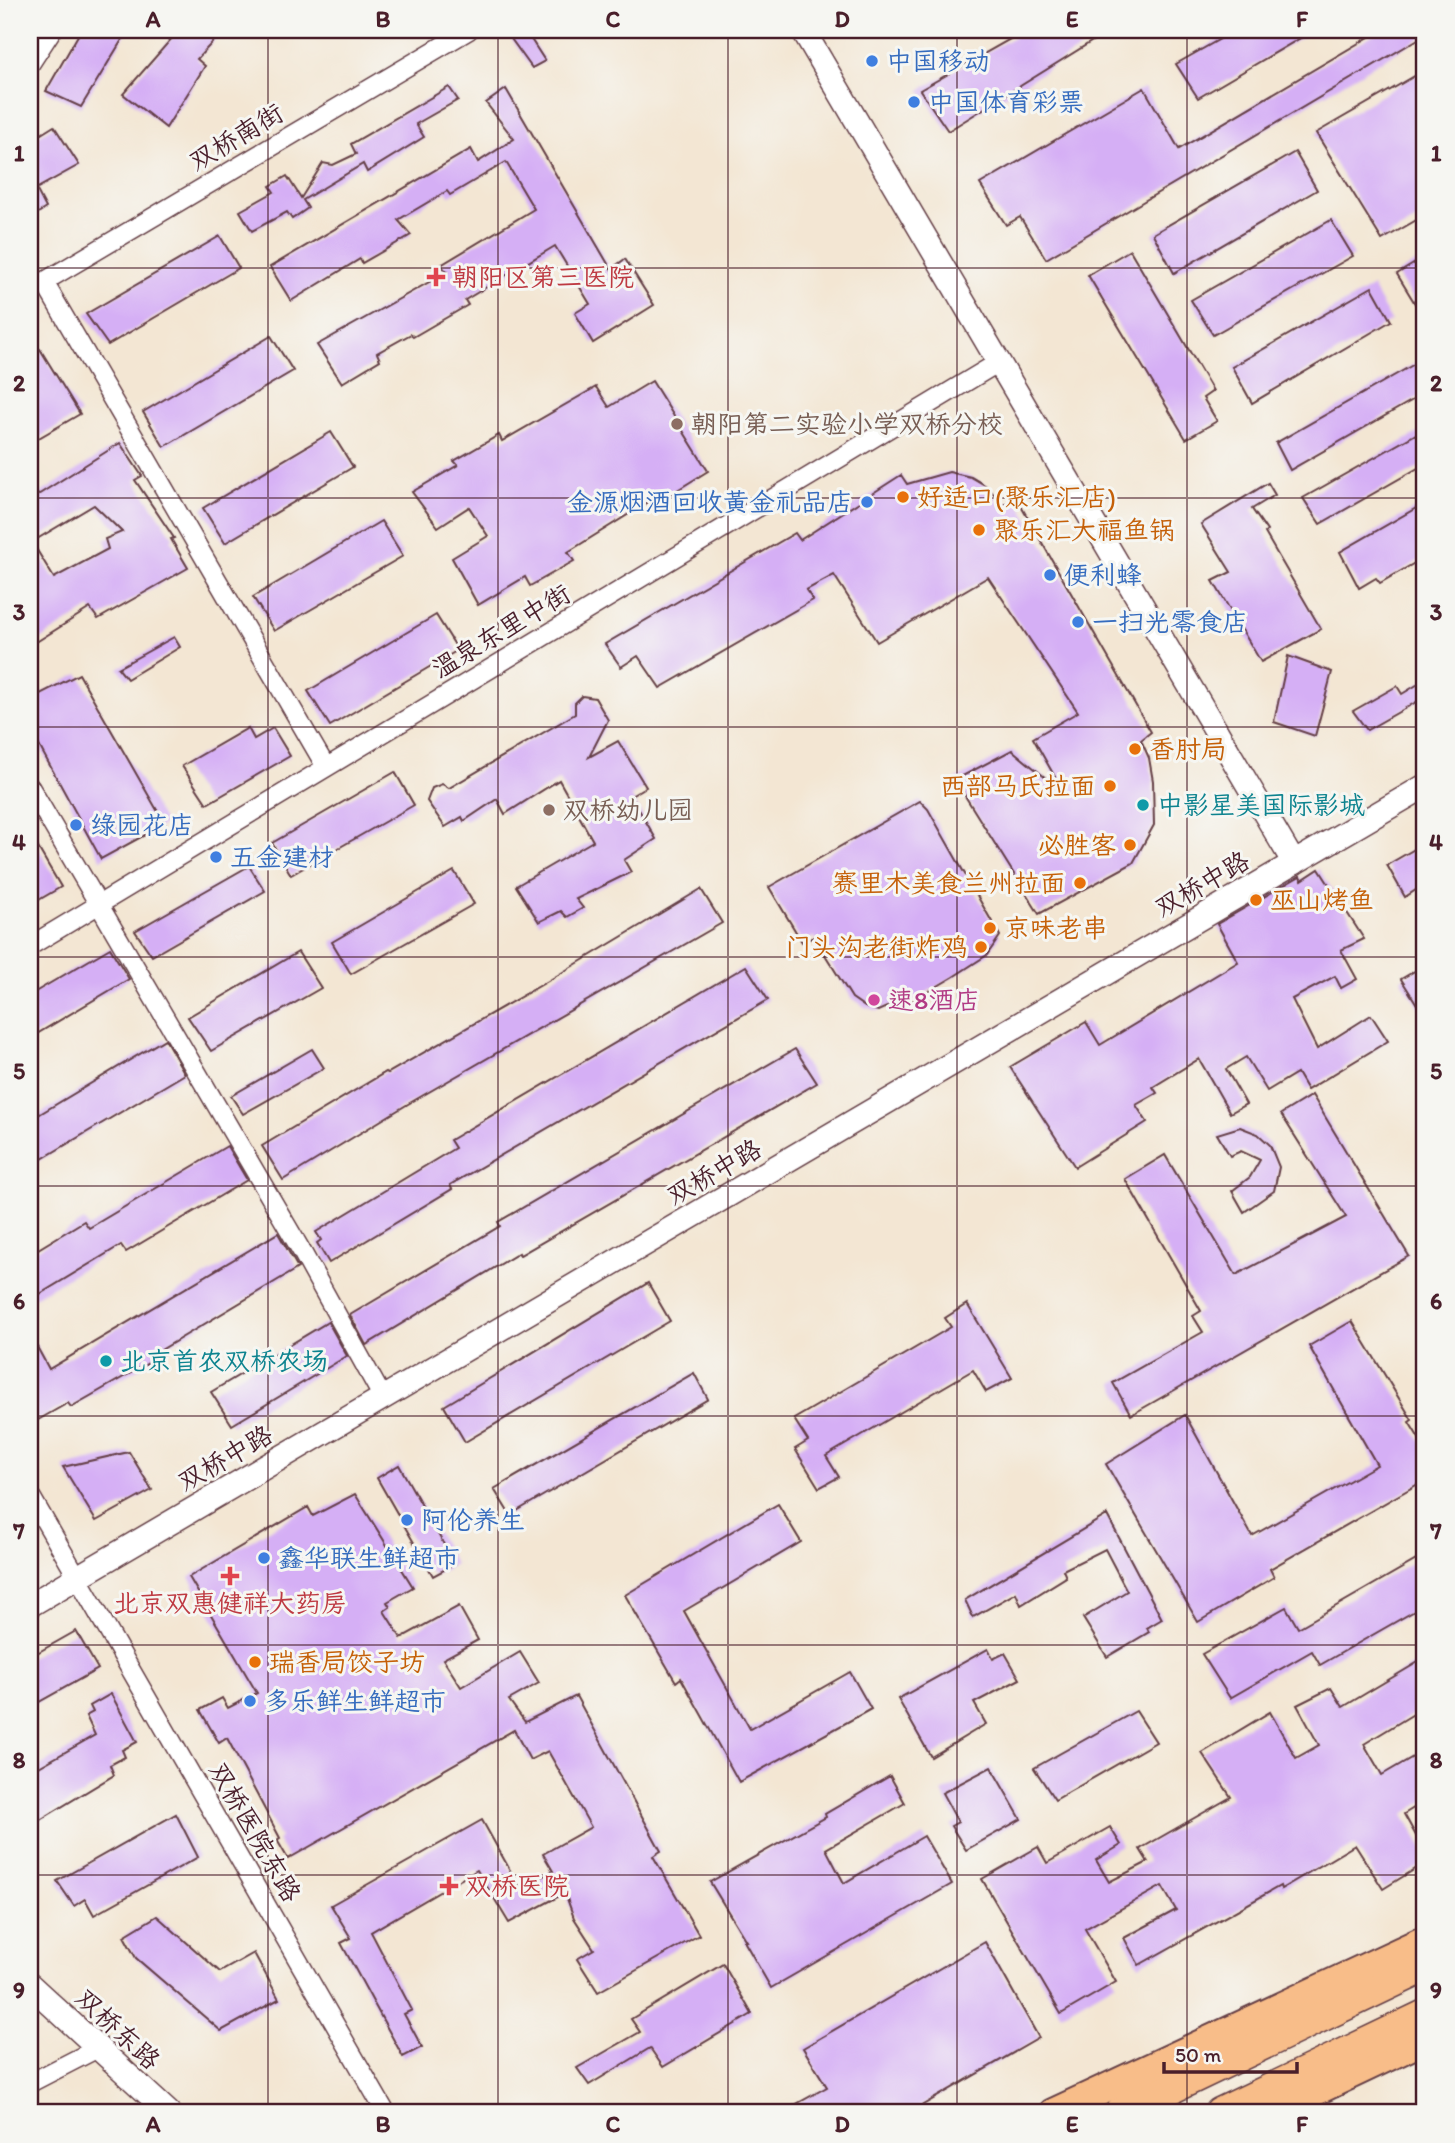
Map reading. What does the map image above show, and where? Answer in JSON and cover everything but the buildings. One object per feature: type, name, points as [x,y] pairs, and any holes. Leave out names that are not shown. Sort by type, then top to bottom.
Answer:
[{"type":"highway","points":[[1120,2113],[1425,1967]]},
{"type":"highway","points":[[1220,2113],[1425,2015]]},
{"type":"main road","points":[[1053,2113],[1425,1940]]},
{"type":"main road","points":[[1269,2113],[1425,2039]]},
{"type":"street","points":[[30,64],[52,30]]},
{"type":"street","name":"双桥南街","points":[[37,286],[469,30]]},
{"type":"street","points":[[803,30],[1294,863]]},
{"type":"street","points":[[37,286],[326,767]]},
{"type":"street","name":"温泉东里中街","points":[[30,946],[999,362]]},
{"type":"street","name":"双桥中路","points":[[30,1605],[1425,786]]},
{"type":"street","points":[[30,787],[301,1250],[383,1398]]},
{"type":"street","name":"双桥医院东路","points":[[30,1495],[386,2113]]},
{"type":"street","name":"双桥东路","points":[[30,1985],[169,2113]]},
{"type":"street","points":[[30,2083],[98,2048]]},
{"type":"place","name":"中国移动","points":[[872,61]]},
{"type":"place","name":"中国体育彩票","points":[[914,102]]},
{"type":"place","name":"朝阳区第三医院","points":[[436,277]]},
{"type":"place","name":"朝阳第二实验小学双桥分校","points":[[677,424]]},
{"type":"place","name":"好适口(聚乐汇店)","points":[[903,497]]},
{"type":"place","name":"金源烟酒回收黄金礼品店","points":[[867,502]]},
{"type":"place","name":"聚乐汇大福鱼锅","points":[[979,530]]},
{"type":"place","name":"便利蜂","points":[[1050,575]]},
{"type":"place","name":"一扫光零食店","points":[[1078,622]]},
{"type":"place","name":"香肘局","points":[[1135,749]]},
{"type":"place","name":"西部马氏拉面","points":[[1110,786]]},
{"type":"place","name":"中影星美国际影城","points":[[1143,805]]},
{"type":"place","name":"双桥幼儿园","points":[[549,810]]},
{"type":"place","name":"绿园花店","points":[[76,825]]},
{"type":"place","name":"必胜客","points":[[1130,845]]},
{"type":"place","name":"五金建材","points":[[216,857]]},
{"type":"place","name":"赛里木美食兰州拉面","points":[[1080,883]]},
{"type":"place","name":"巫山烤鱼","points":[[1256,900]]},
{"type":"place","name":"京味老串","points":[[990,928]]},
{"type":"place","name":"门头沟老街炸鸡","points":[[981,947]]},
{"type":"place","name":"速8酒店","points":[[874,1000]]},
{"type":"place","name":"北京首农双桥农场","points":[[106,1361]]},
{"type":"place","name":"阿伦养生","points":[[407,1520]]},
{"type":"place","name":"鑫华联生鲜超市","points":[[264,1558]]},
{"type":"place","name":"北京双惠健祥大药房","points":[[230,1576]]},
{"type":"place","name":"瑞香局饺子坊","points":[[255,1662]]},
{"type":"place","name":"多乐鲜生鲜超市","points":[[250,1701]]},
{"type":"place","name":"双桥医院","points":[[449,1886]]}]
